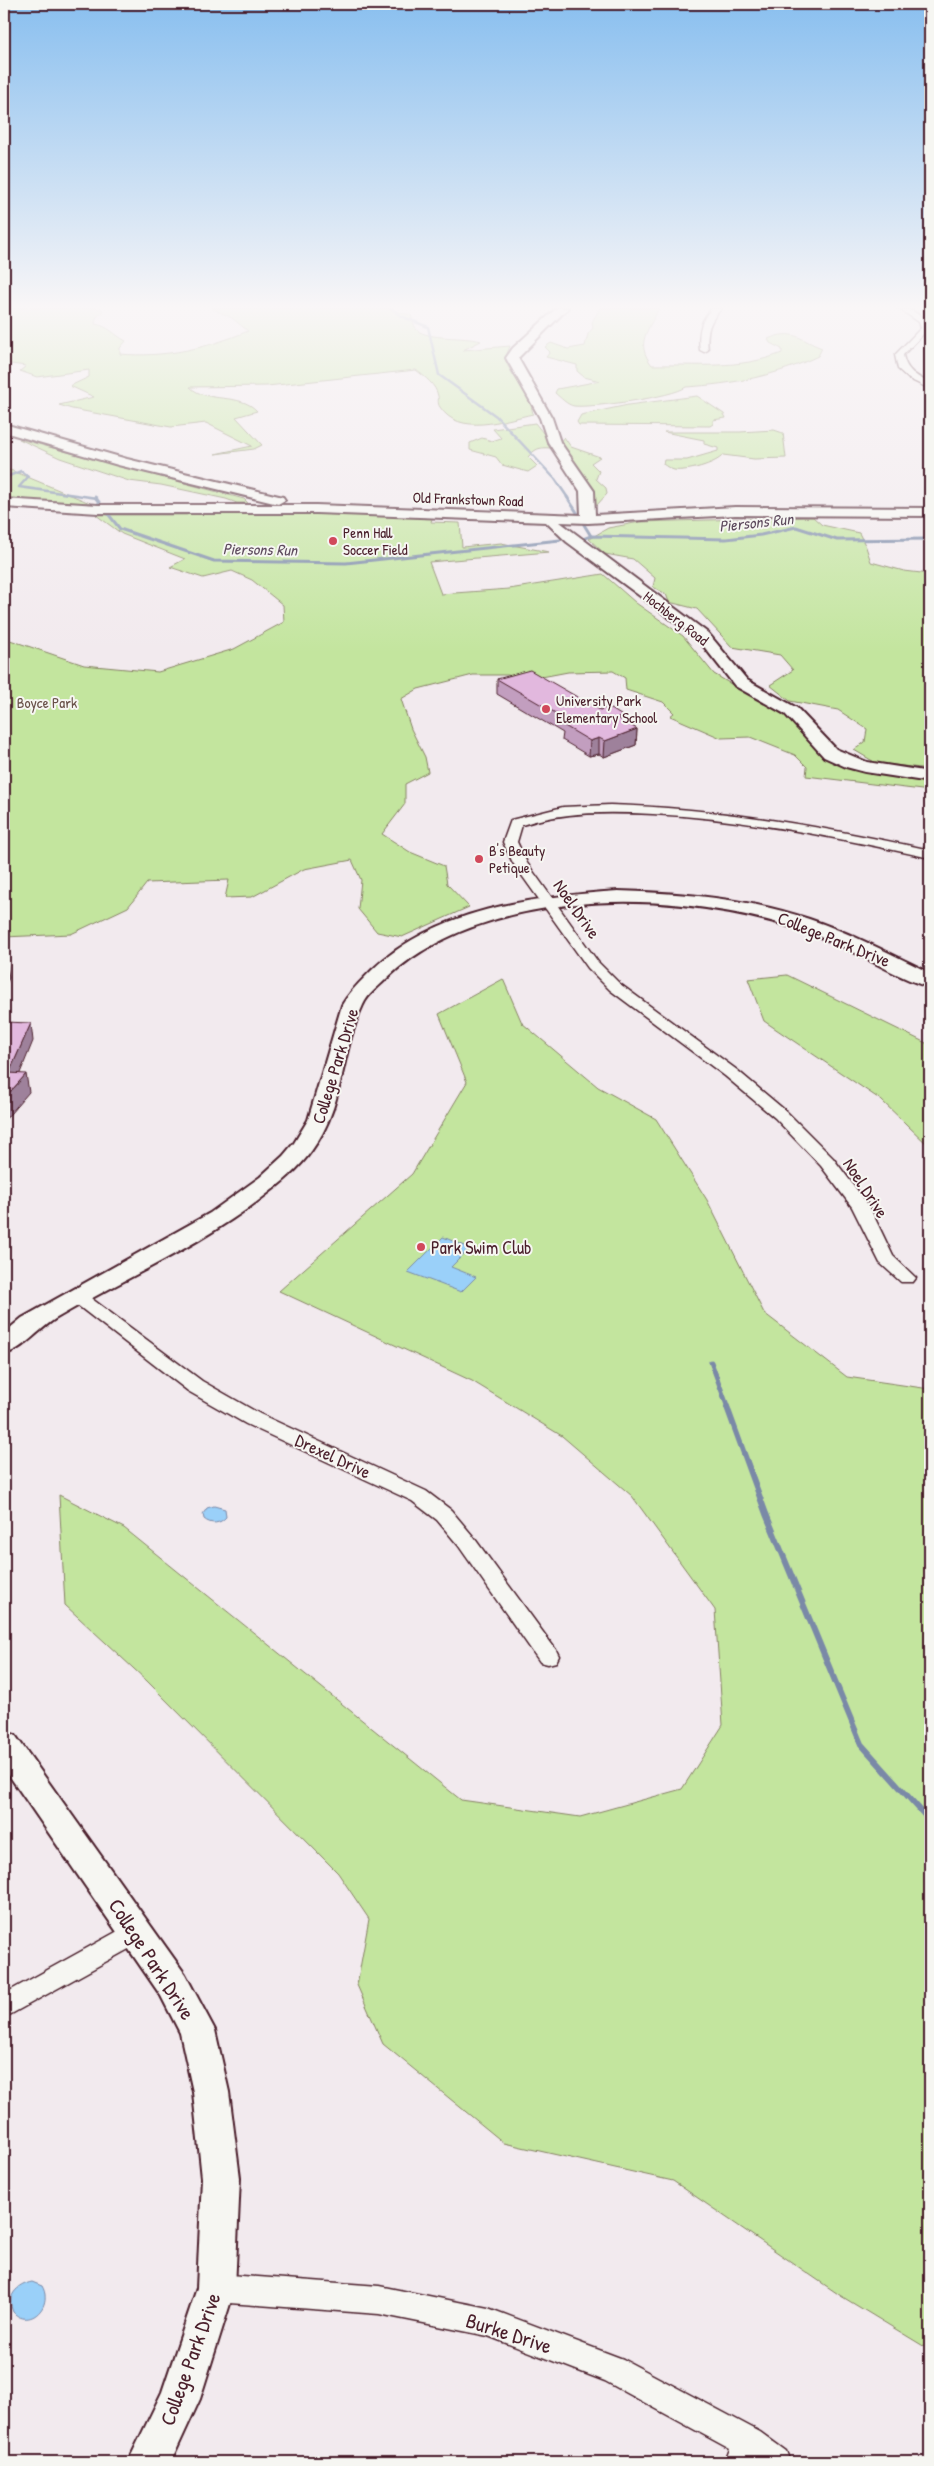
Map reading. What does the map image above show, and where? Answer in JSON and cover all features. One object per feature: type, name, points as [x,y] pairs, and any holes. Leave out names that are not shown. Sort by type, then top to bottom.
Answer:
[{"type":"street","points":[[548,423],[554,442],[579,476],[586,491],[588,519]]},
{"type":"street","points":[[4,428],[131,464],[316,509]]},
{"type":"street","name":"Old Frankstown Road","points":[[4,503],[104,509],[316,509],[588,519],[735,511],[930,512]]},
{"type":"street","name":"Hochberg Road","points":[[550,518],[554,525],[572,539],[703,636],[719,653],[729,671],[743,685],[792,712],[830,753],[846,761],[874,768],[930,777]]},
{"type":"street","name":"Noel Drive","points":[[907,1278],[886,1259],[860,1206],[820,1155],[781,1115],[731,1073],[615,987],[593,965],[550,902],[520,863],[510,842],[516,823],[538,814],[560,810],[635,809],[735,816],[821,830],[930,854]]},
{"type":"street","name":"College Park Drive","points":[[4,1346],[35,1321],[232,1210],[266,1185],[294,1158],[313,1134],[326,1108],[347,1018],[357,996],[390,963],[409,950],[448,929],[493,914],[550,902],[635,896],[684,898],[738,906],[785,917],[825,931],[930,981]]},
{"type":"street","name":"Drexel Drive","points":[[78,1297],[195,1386],[253,1419],[419,1496],[444,1515],[465,1540],[548,1656]]},
{"type":"street","name":"College Park Drive","points":[[4,1744],[174,1985],[193,2023],[211,2092],[221,2178],[216,2288],[180,2399],[149,2462]]},
{"type":"street","points":[[4,2007],[136,1932]]},
{"type":"street","name":"Burke Drive","points":[[216,2288],[379,2300],[488,2322],[612,2369],[745,2452],[775,2462]]},
{"type":"green space","points":[[149,423],[205,423],[171,427]]},
{"type":"green space","points":[[206,423],[242,423],[262,445],[254,449],[215,454],[252,446]]},
{"type":"green space","points":[[464,423],[489,423],[483,424]]},
{"type":"green space","points":[[535,423],[547,438],[550,448],[538,449],[528,457],[537,466],[528,472],[502,465],[496,457],[470,450],[470,443],[482,438],[492,441],[501,438],[493,429]]},
{"type":"green space","points":[[578,423],[713,423],[710,426],[579,425]]},
{"type":"green space","points":[[774,430],[783,433],[786,458],[754,459],[723,455],[708,464],[693,469],[679,470],[673,470],[663,464],[664,460],[687,460],[718,451],[718,448],[704,444],[704,440],[664,432]]},
{"type":"green space","points":[[564,437],[571,447],[600,457],[591,463],[599,471],[596,479],[606,488],[607,494],[596,506],[591,487],[585,476],[559,443]]},
{"type":"green space","points":[[19,439],[244,499],[248,503],[237,503],[161,485],[129,481],[60,458]]},
{"type":"green space","points":[[4,469],[13,471],[90,503],[4,499]]},
{"type":"green space","name":"Boyce Park","points":[[193,510],[315,511],[433,516],[431,522],[460,523],[462,547],[501,543],[549,552],[429,562],[441,594],[509,589],[603,574],[636,603],[683,636],[714,674],[785,716],[822,757],[852,770],[930,781],[930,791],[806,776],[807,767],[795,755],[750,737],[721,738],[670,716],[674,713],[663,702],[626,690],[625,678],[613,671],[568,672],[531,679],[507,675],[473,675],[418,689],[401,699],[411,729],[425,757],[428,772],[405,784],[405,804],[382,834],[410,852],[444,866],[447,884],[469,907],[402,937],[377,932],[358,909],[361,880],[352,860],[304,869],[252,897],[225,898],[229,880],[147,883],[128,907],[71,934],[4,937],[4,638],[84,665],[158,672],[234,649],[284,622],[283,605],[252,580],[232,571],[203,578],[170,567],[185,559],[122,534],[96,515],[187,515]]},
{"type":"green space","points":[[813,517],[822,525],[859,533],[871,562],[904,571],[930,574],[930,769],[876,763],[854,750],[865,742],[867,729],[838,710],[790,701],[770,685],[793,670],[780,655],[732,647],[697,609],[669,602],[666,594],[653,587],[655,578],[633,559],[605,554],[589,539],[608,528],[640,522]]},
{"type":"green space","points":[[787,975],[930,1045],[930,1147],[881,1100],[764,1021],[748,979]]},
{"type":"green space","points":[[503,979],[522,1023],[598,1087],[656,1119],[707,1200],[764,1313],[847,1377],[930,1389],[930,2350],[841,2296],[673,2181],[504,2143],[383,2044],[357,1985],[369,1919],[338,1873],[147,1681],[65,1605],[59,1495],[124,1528],[461,1800],[580,1817],[682,1789],[723,1725],[715,1610],[632,1496],[562,1436],[472,1381],[279,1291],[412,1174],[467,1082],[439,1014]]},
{"type":"water","points":[[443,1237],[470,1248],[451,1267],[476,1277],[461,1292],[408,1272]]},
{"type":"water","points":[[214,1506],[225,1509],[226,1517],[215,1523],[204,1519],[203,1514],[207,1508]]},
{"type":"water","points":[[32,2282],[42,2286],[45,2301],[38,2313],[32,2317],[19,2317],[13,2312],[11,2306],[12,2296],[22,2286]]},
{"type":"building","points":[[530,670],[600,710],[608,707],[624,717],[618,718],[637,729],[605,741],[599,738],[590,741],[563,725],[571,722],[497,679]]},
{"type":"building","points":[[4,1022],[31,1023],[9,1073],[26,1074],[4,1099]]},
{"type":"waterway","points":[[503,423],[555,479],[568,498]]},
{"type":"waterway","name":"Piersons Run","points":[[4,478],[21,471],[28,477],[19,487],[96,498]]},
{"type":"waterway","points":[[567,497],[578,514]]},
{"type":"waterway","name":"Piersons Run","points":[[96,498],[120,529],[214,561],[346,563],[560,540]]},
{"type":"waterway","points":[[583,523],[591,536]]},
{"type":"waterway","name":"Piersons Run","points":[[591,536],[726,539],[761,535],[796,527],[837,540],[930,539]]},
{"type":"waterway","name":"Piersons Run","points":[[583,539],[591,536]]},
{"type":"waterway","points":[[711,1362],[728,1408]]},
{"type":"waterway","points":[[727,1407],[766,1514],[861,1744],[930,1821]]},
{"type":"place","name":"Penn Hall Soccer Field","points":[[333,541]]},
{"type":"place","name":"University Park Elementary School","points":[[546,709]]},
{"type":"place","name":"B's Beauty Petique","points":[[479,859]]},
{"type":"place","name":"Park Swim Club","points":[[421,1247]]}]
